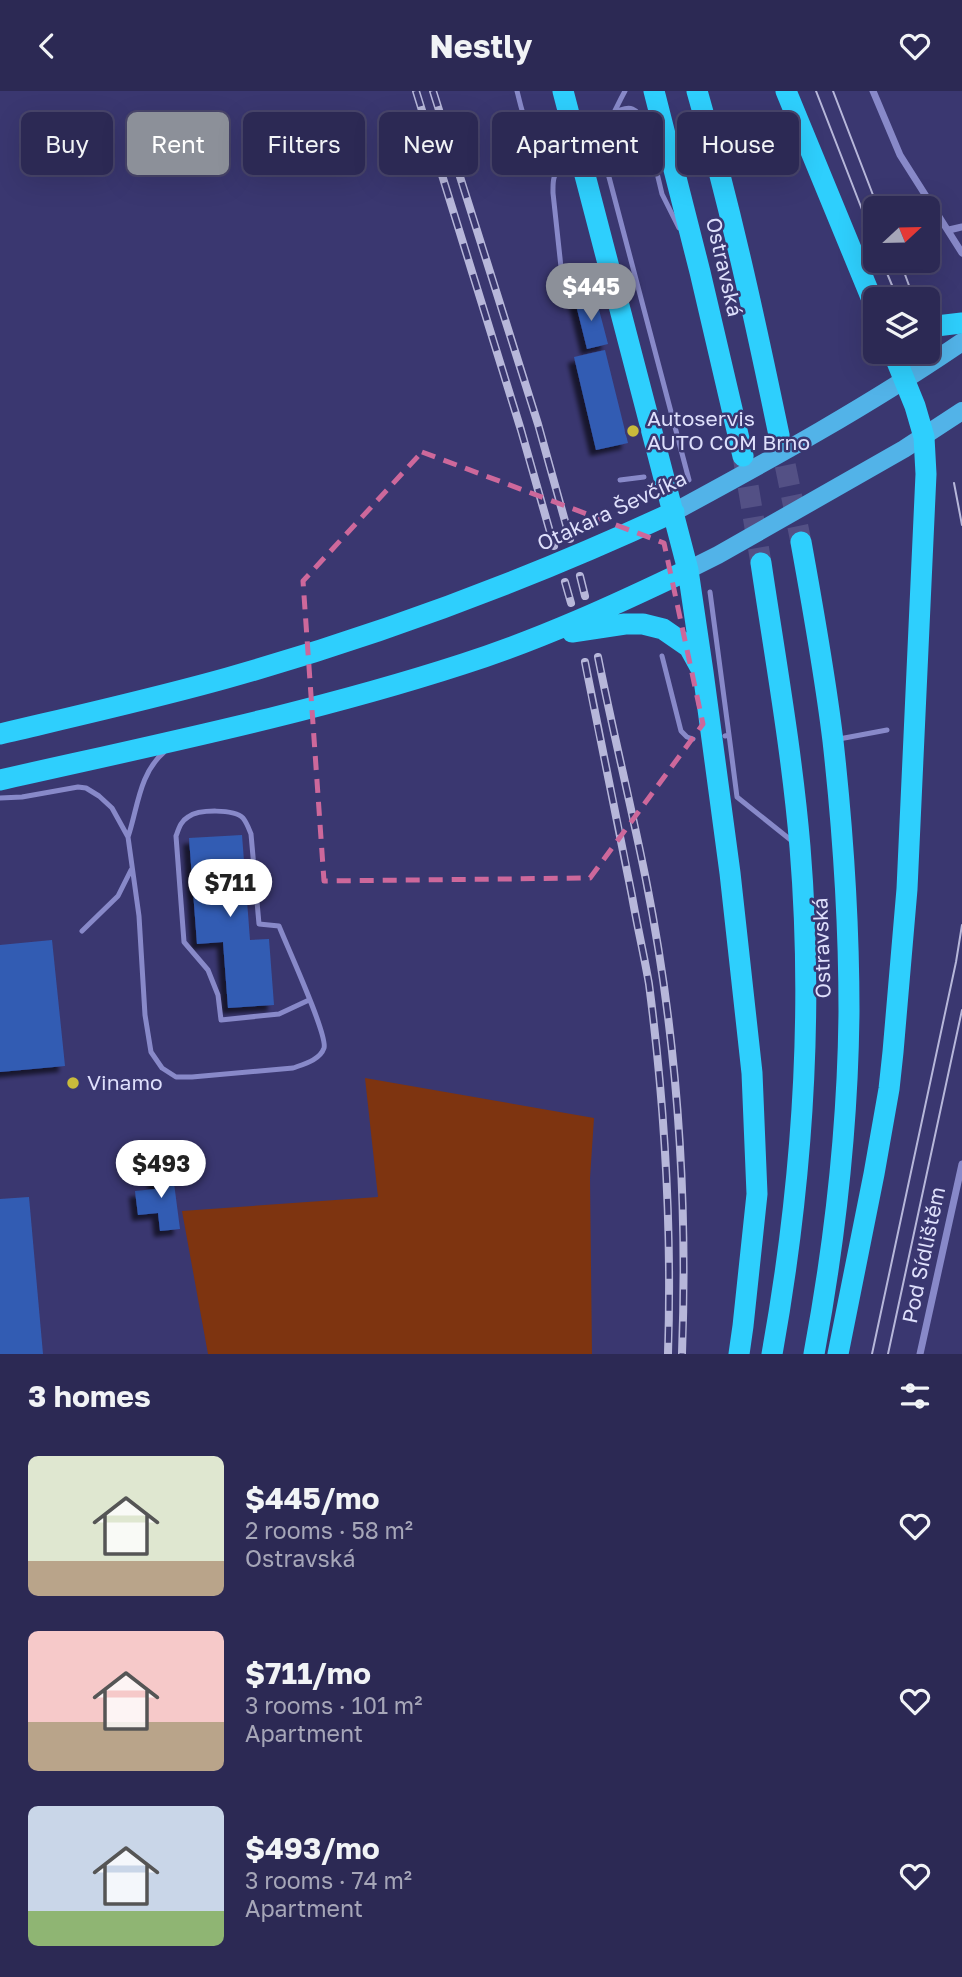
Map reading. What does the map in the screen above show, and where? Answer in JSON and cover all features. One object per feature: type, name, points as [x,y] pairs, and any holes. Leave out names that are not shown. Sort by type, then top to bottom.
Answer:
[{"type":"highway","points":[[563,91],[688,570],[703,672],[730,873],[752,1073],[757,1195],[739,1354]]},
{"type":"highway","name":"Ostravská","points":[[654,91],[743,456]]},
{"type":"highway","name":"Ostravská","points":[[697,91],[719,166],[754,313],[779,435]]},
{"type":"highway","points":[[786,91],[868,287]]},
{"type":"highway","points":[[940,326],[962,323]]},
{"type":"highway","points":[[838,1354],[889,1089],[907,889],[926,474],[924,437],[898,364]]},
{"type":"highway","name":"Otakara Ševčíka","points":[[0,733],[226,678],[332,647],[455,604],[610,542],[674,512]]},
{"type":"highway","name":"Ostravská","points":[[801,542],[833,740],[847,927],[849,1011],[837,1198],[814,1354]]},
{"type":"highway","name":"Ostravská","points":[[761,563],[792,770],[800,848],[806,964],[804,1087],[797,1174],[783,1294],[772,1354]]},
{"type":"highway","points":[[0,780],[334,701],[463,664],[581,620],[688,570]]},
{"type":"highway","points":[[539,637],[625,624],[643,624],[663,629],[689,647],[703,672]]},
{"type":"main road","name":"Otakara Ševčíka","points":[[674,512],[905,381],[962,342]]},
{"type":"main road","points":[[688,570],[924,437],[962,411]]},
{"type":"street","points":[[873,91],[901,155],[962,253]]},
{"type":"street","points":[[949,230],[962,227]]},
{"type":"street","name":"Pod Sídlištěm","points":[[920,1354],[962,1164]]},
{"type":"lane","points":[[517,91],[526,128],[551,166],[561,168],[553,178],[553,193],[564,295]]},
{"type":"lane","points":[[613,112],[625,91]]},
{"type":"lane","points":[[617,112],[624,108],[639,112]]},
{"type":"lane","points":[[608,175],[684,466],[690,480]]},
{"type":"lane","points":[[658,175],[663,194],[700,272]]},
{"type":"lane","points":[[620,480],[644,477]]},
{"type":"lane","points":[[710,591],[737,797],[800,848]]},
{"type":"lane","points":[[662,656],[681,731],[693,739]]},
{"type":"lane","points":[[833,740],[887,730]]},
{"type":"lane","points":[[178,740],[149,768],[136,803],[128,837],[139,916],[145,1015],[151,1052],[162,1068],[176,1077],[192,1077],[293,1068],[308,1063],[324,1050],[325,1043],[309,1000],[279,926],[259,924],[251,834],[247,824],[237,814],[225,811],[197,813],[187,817],[176,836],[184,941],[208,970],[218,995],[221,1020],[279,1014],[309,1000]]},
{"type":"lane","points":[[0,798],[86,788],[112,808],[128,837]]},
{"type":"lane","points":[[82,931],[118,895],[131,870]]},
{"type":"highlighted area","points":[[422,452],[664,543],[703,724],[590,878],[324,881],[303,581]]},
{"type":"shaded area","points":[[365,1078],[594,1118],[590,1178],[592,1354],[208,1354],[182,1211],[378,1197]]},
{"type":"building","points":[[585,294],[587,305],[597,302],[608,344],[587,349],[574,297]]},
{"type":"building","points":[[605,350],[628,443],[596,450],[574,357]]},
{"type":"building","points":[[242,835],[250,940],[269,939],[274,1005],[228,1008],[223,942],[197,944],[189,838]]},
{"type":"building","points":[[52,940],[65,1066],[0,1072],[0,945]]},
{"type":"building","points":[[172,1168],[180,1229],[160,1231],[158,1213],[138,1215],[135,1191],[155,1189],[152,1170]]},
{"type":"building","points":[[29,1197],[43,1354],[0,1354],[0,1199]]},
{"type":"tunnel","points":[[779,435],[801,542]]},
{"type":"tunnel","points":[[743,456],[761,563]]},
{"type":"tram line","points":[[816,91],[863,212]]},
{"type":"tram line","points":[[833,91],[873,196]]},
{"type":"tram line","points":[[887,273],[893,287]]},
{"type":"tram line","points":[[904,273],[910,287]]},
{"type":"tram line","points":[[954,483],[962,525]]},
{"type":"tram line","points":[[872,1354],[962,925]]},
{"type":"tram line","points":[[888,1354],[962,1010]]},
{"type":"railway","points":[[416,91],[554,546]]},
{"type":"railway","points":[[433,91],[538,424],[570,539]]},
{"type":"railway","points":[[580,576],[585,596]]},
{"type":"railway","points":[[565,582],[571,603]]},
{"type":"railway","points":[[598,657],[646,880],[666,998],[681,1175],[682,1354]]},
{"type":"railway","points":[[585,662],[647,973],[655,1030],[668,1215],[668,1354]]},
{"type":"place","name":"Autoservis AUTO COM Brno","points":[[633,431]]},
{"type":"place","name":"Vinamo","points":[[73,1083]]}]
